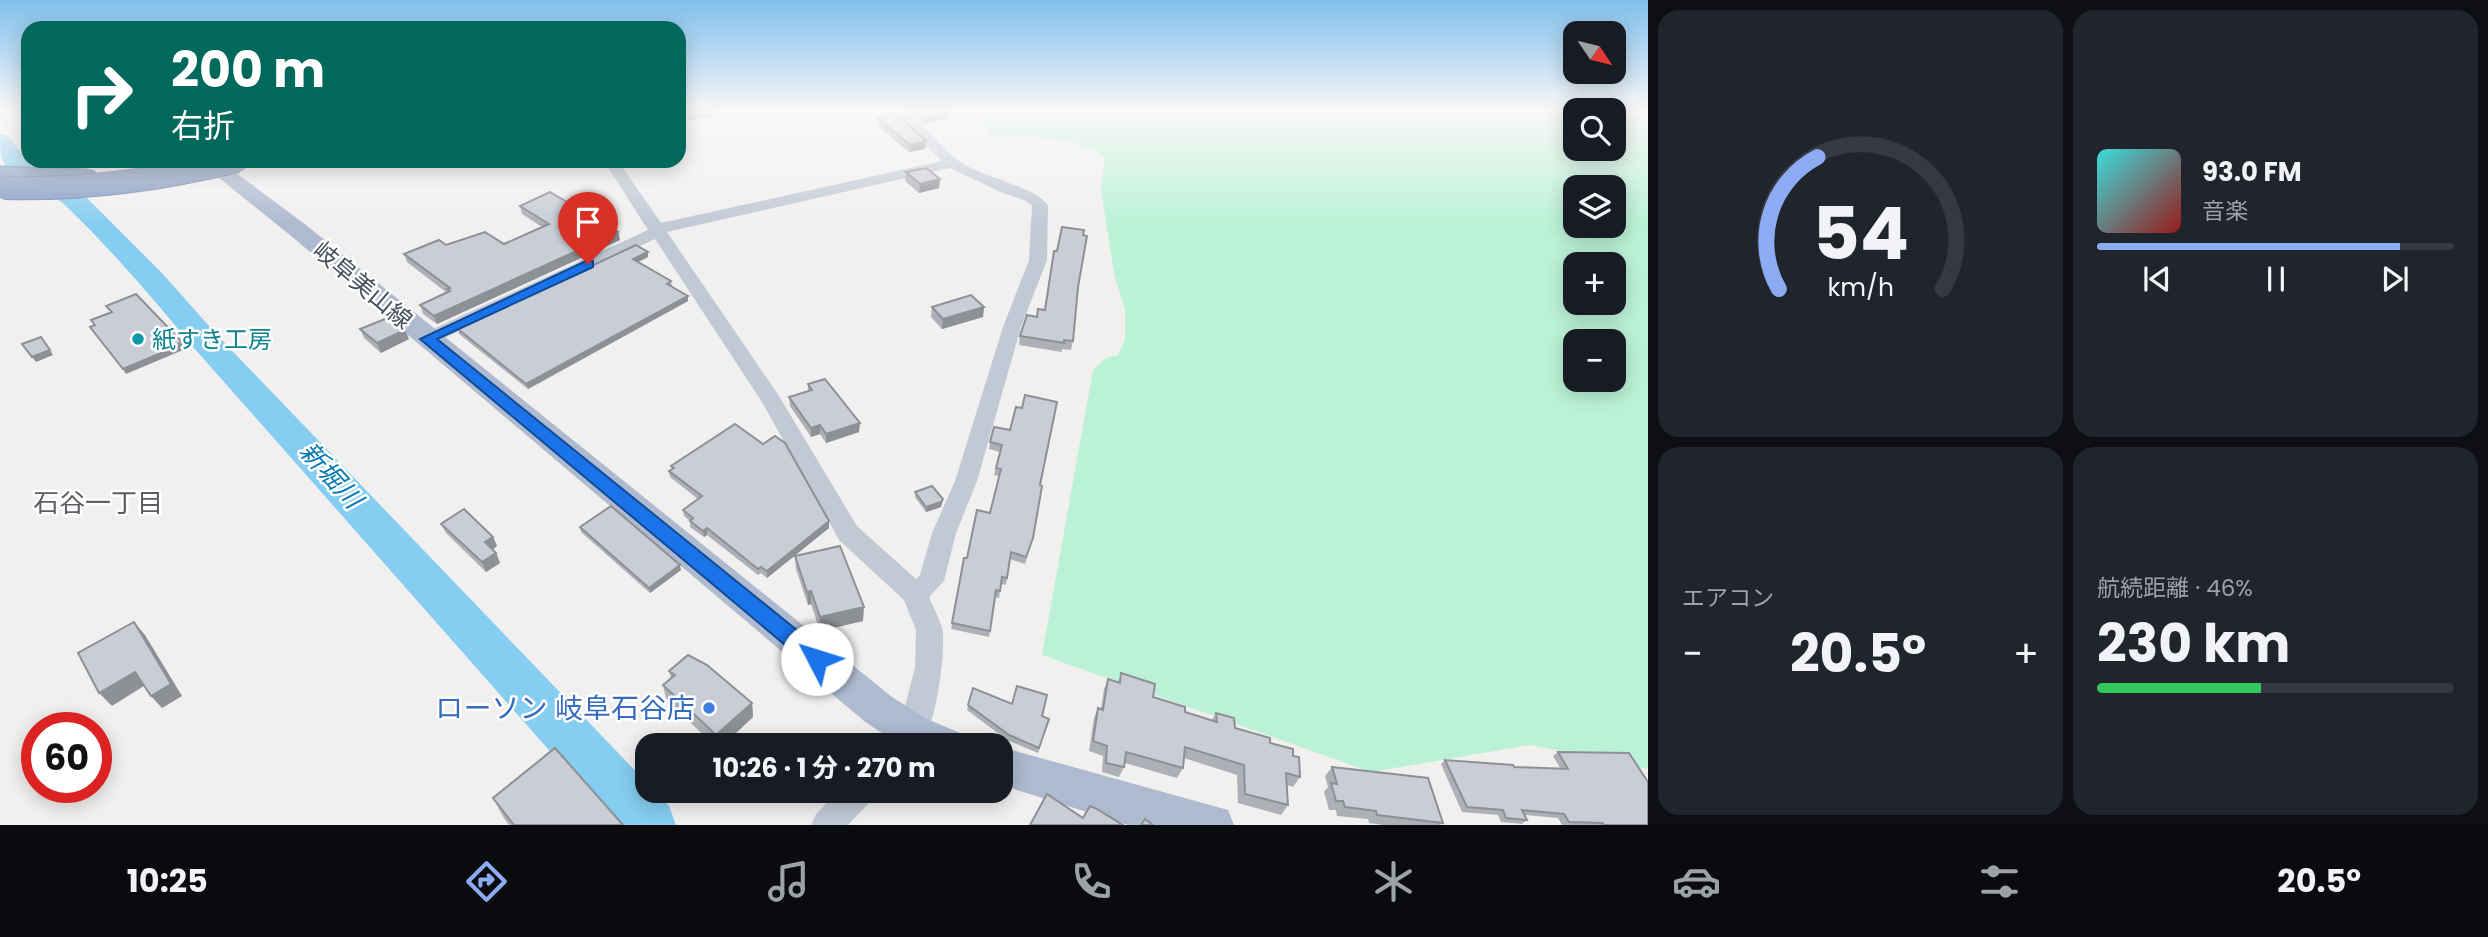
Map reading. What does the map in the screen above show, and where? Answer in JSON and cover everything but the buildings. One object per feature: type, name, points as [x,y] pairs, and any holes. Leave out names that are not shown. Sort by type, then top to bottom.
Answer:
[{"type":"highway","points":[[1,183],[126,174],[160,168]]},
{"type":"highway","points":[[1,183],[52,191],[126,185],[211,168]]},
{"type":"main road","name":"岐阜美山線","points":[[217,168],[288,222],[878,709],[900,733]]},
{"type":"main road","points":[[1013,770],[1170,817],[1213,825]]},
{"type":"street","points":[[915,593],[931,581],[944,533],[966,481],[1012,327],[1038,261],[1040,205],[1030,197],[998,186],[952,163],[938,148]]},
{"type":"street","points":[[427,339],[657,231],[952,163]]},
{"type":"street","points":[[616,168],[772,401],[848,533],[915,593],[929,630],[929,668],[908,733]]},
{"type":"street","points":[[827,825],[848,803]]},
{"type":"green space","points":[[1089,148],[1563,148],[1563,161],[1626,161],[1626,148],[1648,148],[1648,769],[1531,745],[1371,772],[1042,655],[1093,370],[1106,358],[1118,355],[1125,340],[1125,309],[1115,278],[1101,190],[1105,157]]},
{"type":"waterway","name":"新堀川","points":[[6,148],[22,171],[51,183],[73,198],[152,279],[206,342],[650,825]]},
{"type":"place","name":"紙すき工房","points":[[138,339]]},
{"type":"place","name":"ローソン 岐阜石谷店","points":[[709,708]]},
{"type":"district","name":"石谷一丁目","points":[[98,503]]},
{"type":"route","points":[[588,264],[427,339],[817,659]]}]
